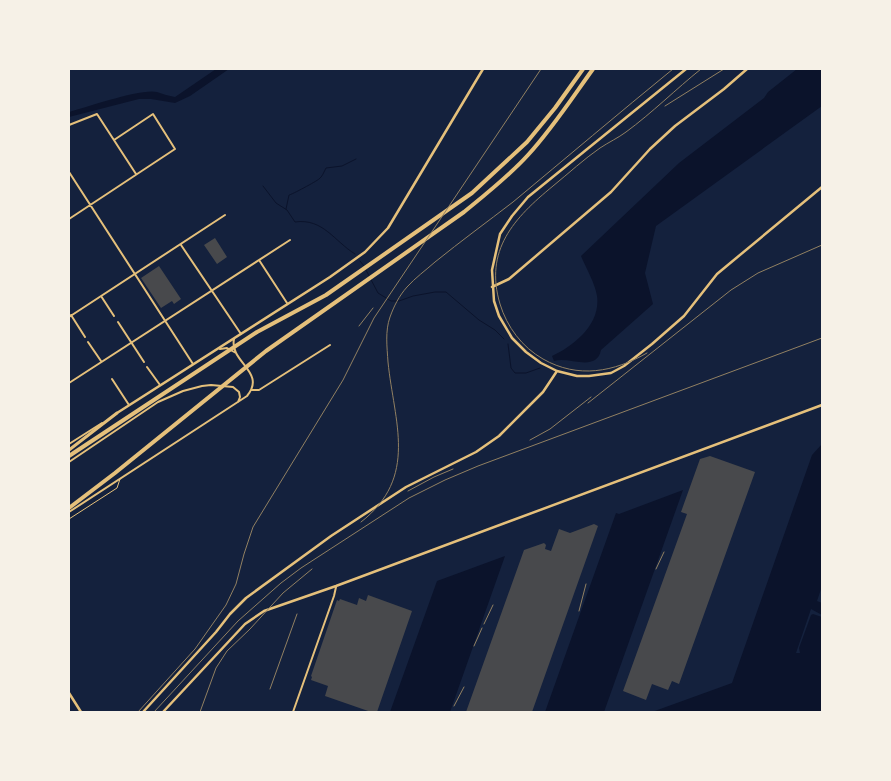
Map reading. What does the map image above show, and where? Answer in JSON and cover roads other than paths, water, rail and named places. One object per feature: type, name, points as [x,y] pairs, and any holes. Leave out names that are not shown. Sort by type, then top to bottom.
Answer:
[{"type":"highway","points":[[69,456],[257,332],[326,294],[472,193],[527,142],[555,108],[583,69]]},
{"type":"highway","points":[[69,510],[273,346],[464,212],[497,185],[528,155],[562,113],[593,69]]},
{"type":"highway","points":[[69,450],[117,413]]},
{"type":"street","points":[[69,444],[330,277],[365,252],[388,228],[483,69]]},
{"type":"street","points":[[686,69],[528,197],[500,234],[492,270],[494,302],[499,316],[512,338],[526,352],[541,363],[557,371],[577,376],[605,375],[624,366],[684,316],[717,274],[822,187]]},
{"type":"street","points":[[492,287],[509,278],[611,192],[650,149],[675,126],[747,69]]},
{"type":"street","points":[[69,125],[97,114],[136,174]]},
{"type":"street","points":[[69,219],[175,149],[153,114],[114,140]]},
{"type":"street","points":[[69,172],[193,364]]},
{"type":"street","points":[[85,337],[70,316],[225,215]]},
{"type":"street","points":[[69,379],[70,383],[290,240]]},
{"type":"street","points":[[180,244],[241,334]]},
{"type":"street","points":[[259,260],[287,303]]},
{"type":"street","points":[[101,296],[114,316]]},
{"type":"street","points":[[118,322],[144,362]]},
{"type":"street","points":[[69,510],[237,404],[251,390],[254,384],[252,377],[236,353],[233,344],[236,337]]},
{"type":"street","points":[[88,342],[101,362]]},
{"type":"street","points":[[251,390],[259,390],[330,344]]},
{"type":"street","points":[[214,350],[227,348],[236,353]]},
{"type":"street","points":[[147,367],[160,385]]},
{"type":"street","points":[[143,712],[246,598],[331,536],[406,487],[476,452],[499,436],[543,392],[557,371]]},
{"type":"street","points":[[112,379],[129,405]]},
{"type":"street","points":[[69,462],[158,402],[183,391],[202,386],[233,387],[240,394],[237,404]]},
{"type":"street","points":[[163,712],[245,624],[264,611],[822,405]]},
{"type":"street","points":[[292,712],[336,586]]},
{"type":"street","points":[[69,693],[81,712]]},
{"type":"lane","points":[[69,519],[117,488],[120,479]]},
{"type":"water","points":[[216,69],[229,69],[190,96],[175,103],[139,99],[69,117],[69,112],[139,93],[157,92],[175,97]]},
{"type":"water","points":[[797,69],[822,69],[822,106],[656,226],[645,273],[653,304],[601,350],[594,361],[554,361],[552,356],[577,340],[595,316],[597,306],[596,291],[581,256],[679,163],[764,98],[768,92]]},
{"type":"water","points":[[822,444],[822,586],[817,601],[822,603],[822,712],[652,712],[732,683],[812,455]]},
{"type":"water","points":[[683,490],[604,712],[545,712],[616,513],[619,514]]},
{"type":"water","points":[[505,556],[450,712],[390,712],[437,581]]},
{"type":"waterway","points":[[286,209],[289,195],[319,179],[326,168],[342,166],[356,159]]},
{"type":"waterway","points":[[263,186],[276,203],[287,210],[295,222],[313,223],[321,227],[355,254]]},
{"type":"waterway","points":[[360,261],[364,266]]},
{"type":"waterway","points":[[366,270],[378,293],[391,301],[399,301],[435,292],[446,292],[504,339]]},
{"type":"waterway","points":[[508,344],[511,368],[515,373],[526,373],[540,368]]},
{"type":"railway","points":[[138,712],[195,649],[226,605],[236,584],[253,527],[343,380],[374,318],[541,69]]},
{"type":"railway","points":[[361,522],[379,505],[391,486],[397,467],[397,427],[388,362],[387,333],[388,322],[402,294],[413,280],[513,202],[673,69]]},
{"type":"railway","points":[[647,353],[622,365],[596,371],[569,369],[556,365],[535,354],[516,336],[500,304],[496,285],[496,267],[499,251],[515,223],[539,198],[582,161],[636,125],[701,69]]},
{"type":"railway","points":[[665,106],[724,69]]},
{"type":"railway","points":[[588,403],[731,290],[758,273],[822,245]]},
{"type":"railway","points":[[359,326],[373,308]]},
{"type":"railway","points":[[154,712],[238,621],[281,583],[409,498],[478,466],[822,338]]},
{"type":"railway","points":[[530,440],[550,429],[591,397]]},
{"type":"railway","points":[[408,491],[453,469]]},
{"type":"railway","points":[[656,569],[664,552]]},
{"type":"railway","points":[[200,712],[216,668],[227,651],[283,593],[312,569]]},
{"type":"railway","points":[[579,611],[586,584]]},
{"type":"railway","points":[[484,624],[493,605]]},
{"type":"railway","points":[[270,689],[297,614]]},
{"type":"railway","points":[[474,646],[482,628]]},
{"type":"railway","points":[[454,706],[464,687]]}]
